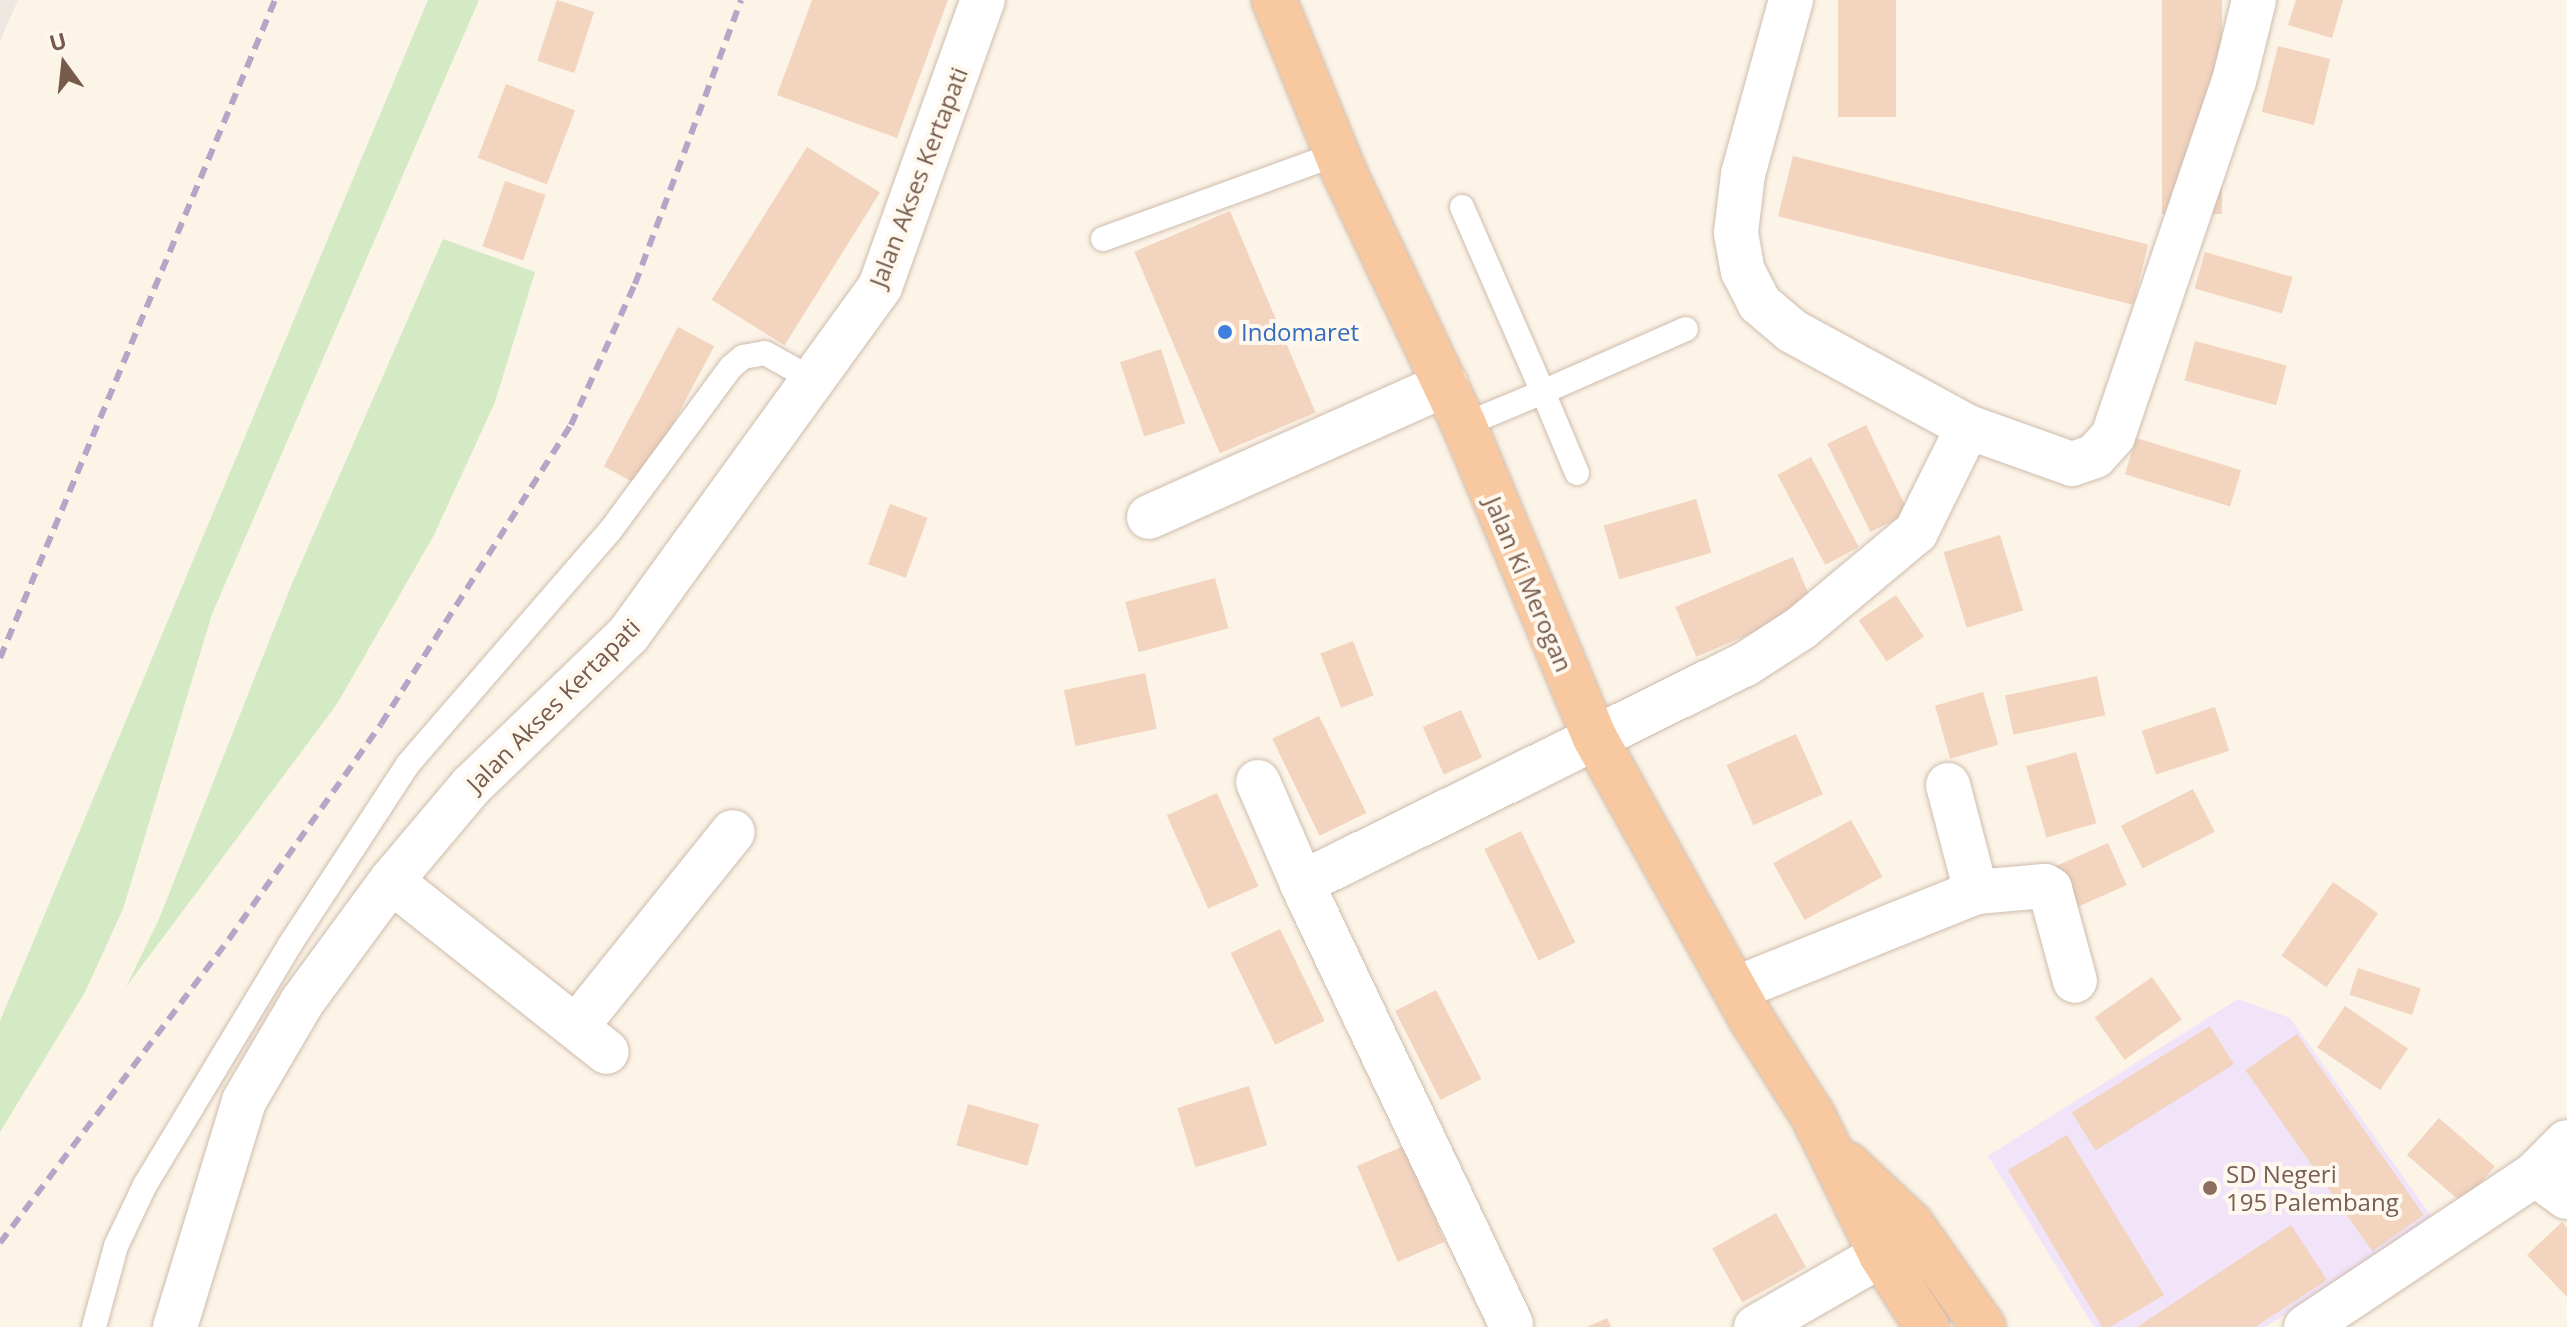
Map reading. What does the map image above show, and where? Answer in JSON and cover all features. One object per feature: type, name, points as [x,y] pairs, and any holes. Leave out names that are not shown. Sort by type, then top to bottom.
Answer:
[{"type":"highway","name":"Jalan Ki Merogan","points":[[1274,0],[1337,154],[1464,425],[1595,738],[1735,989],[1828,1146],[1881,1255],[1927,1327]]},
{"type":"highway","name":"Jalan Ki Merogan","points":[[1828,1146],[1911,1224],[1983,1327]]},
{"type":"street","name":"Jalan Akses Kertapati","points":[[175,1327],[244,1101],[302,1002],[391,881],[471,786],[628,635],[815,381],[880,287],[983,0]]},
{"type":"street","points":[[1791,0],[1743,174],[1736,233],[1746,279],[1759,303],[1792,331],[1968,427],[2072,464],[2095,456],[2113,436],[2234,81],[2254,0]]},
{"type":"street","points":[[1149,517],[1446,384]]},
{"type":"street","points":[[1302,883],[1744,665],[1801,628],[1896,552],[1932,505],[1968,427]]},
{"type":"street","points":[[1258,782],[1302,883],[1511,1324]]},
{"type":"street","points":[[1948,785],[1976,892]]},
{"type":"street","points":[[391,881],[591,1039],[733,832]]},
{"type":"street","points":[[1735,989],[1976,892],[2050,889],[2075,981]]},
{"type":"street","points":[[2306,1327],[2551,1186],[2567,1142]]},
{"type":"street","points":[[1756,1327],[1881,1255]]},
{"type":"lane","points":[[1103,239],[1337,154]]},
{"type":"lane","points":[[1462,207],[1577,473]]},
{"type":"lane","points":[[1464,425],[1686,329]]},
{"type":"lane","points":[[94,1327],[116,1246],[145,1185],[281,958],[408,764],[610,531],[731,367],[743,357],[765,353],[815,381]]},
{"type":"shaded area","points":[[0,0],[18,0],[0,41]]},
{"type":"shaded area","name":"SD Negeri 195 Palembang","points":[[2238,999],[2290,1018],[2434,1220],[2265,1327],[2094,1327],[1988,1156]]},
{"type":"green space","points":[[428,0],[479,0],[212,614],[123,909],[84,994],[0,1132],[0,1021]]},
{"type":"green space","points":[[443,239],[535,272],[495,402],[434,535],[337,704],[126,987],[159,919],[291,586]]},
{"type":"building","points":[[557,0],[594,12],[574,73],[537,61]]},
{"type":"building","points":[[812,0],[948,0],[897,138],[777,95]]},
{"type":"building","points":[[1838,0],[1896,0],[1896,117],[1838,117]]},
{"type":"building","points":[[2162,0],[2222,0],[2222,214],[2162,214]]},
{"type":"building","points":[[2296,0],[2343,0],[2332,38],[2288,25]]},
{"type":"building","points":[[2278,46],[2330,59],[2314,125],[2262,112]]},
{"type":"building","points":[[506,84],[575,111],[547,184],[478,158]]},
{"type":"building","points":[[807,147],[880,193],[785,345],[712,300]]},
{"type":"building","points":[[1793,156],[2148,245],[2133,305],[1778,216]]},
{"type":"building","points":[[505,181],[546,195],[523,260],[483,246]]},
{"type":"building","name":"Indomaret","points":[[1230,211],[1316,413],[1220,453],[1134,252]]},
{"type":"building","points":[[2205,252],[2292,277],[2282,314],[2195,289]]},
{"type":"building","points":[[678,327],[714,346],[640,486],[604,467]]},
{"type":"building","points":[[2195,341],[2287,366],[2276,405],[2184,381]]},
{"type":"building","points":[[1161,349],[1185,423],[1144,436],[1120,362]]},
{"type":"building","points":[[1866,425],[1909,513],[1870,532],[1827,444]]},
{"type":"building","points":[[2136,438],[2241,470],[2230,507],[2125,474]]},
{"type":"building","points":[[1811,457],[1859,547],[1825,565],[1777,475]]},
{"type":"building","points":[[1696,499],[1711,553],[1619,579],[1604,525]]},
{"type":"building","points":[[890,504],[928,518],[906,578],[868,564]]},
{"type":"building","points":[[2000,535],[2023,611],[1967,628],[1944,552]]},
{"type":"building","points":[[1793,557],[1814,607],[1696,657],[1675,607]]},
{"type":"building","points":[[1215,578],[1228,628],[1139,652],[1125,602]]},
{"type":"building","points":[[1896,595],[1924,636],[1887,662],[1859,620]]},
{"type":"building","points":[[1353,641],[1374,695],[1341,708],[1320,654]]},
{"type":"building","points":[[1145,673],[1157,729],[1076,746],[1064,690]]},
{"type":"building","points":[[2097,676],[2105,715],[2013,735],[2005,696]]},
{"type":"building","points":[[1983,692],[1998,745],[1950,759],[1935,706]]},
{"type":"building","points":[[2215,707],[2229,751],[2156,775],[2142,731]]},
{"type":"building","points":[[1461,710],[1482,758],[1444,775],[1423,727]]},
{"type":"building","points":[[1319,716],[1366,813],[1320,836],[1272,739]]},
{"type":"building","points":[[1796,734],[1823,794],[1753,825],[1727,765]]},
{"type":"building","points":[[2076,752],[2096,823],[2046,837],[2026,766]]},
{"type":"building","points":[[2193,789],[2215,832],[2143,869],[2121,826]]},
{"type":"building","points":[[1217,793],[1258,886],[1208,909],[1167,815]]},
{"type":"building","points":[[1851,820],[1883,877],[1805,920],[1773,863]]},
{"type":"building","points":[[1521,831],[1575,942],[1539,960],[1484,849]]},
{"type":"building","points":[[2108,843],[2127,885],[2069,911],[2050,869]]},
{"type":"building","points":[[2333,882],[2378,914],[2326,987],[2281,956]]},
{"type":"building","points":[[1280,929],[1325,1021],[1275,1045],[1231,953]]},
{"type":"building","points":[[2358,968],[2421,988],[2412,1015],[2349,995]]},
{"type":"building","points":[[2152,977],[2182,1020],[2124,1060],[2095,1017]]},
{"type":"building","points":[[1436,990],[1481,1079],[1440,1100],[1395,1011]]},
{"type":"building","points":[[2345,1006],[2408,1048],[2380,1090],[2317,1047]]},
{"type":"building","points":[[2210,1026],[2234,1064],[2096,1151],[2072,1112]]},
{"type":"building","points":[[2297,1034],[2424,1215],[2372,1251],[2245,1070]]},
{"type":"building","points":[[1249,1086],[1267,1145],[1195,1167],[1177,1108]]},
{"type":"building","points":[[968,1104],[1039,1124],[1027,1166],[956,1145]]},
{"type":"building","points":[[2439,1118],[2495,1167],[2463,1204],[2407,1155]]},
{"type":"building","points":[[2067,1135],[2164,1295],[2110,1327],[2102,1327],[2008,1170]]},
{"type":"building","points":[[1404,1146],[1445,1242],[1398,1262],[1357,1166]]},
{"type":"building","points":[[1776,1213],[1806,1267],[1742,1303],[1712,1248]]},
{"type":"building","points":[[2562,1222],[2567,1227],[2567,1297],[2527,1255]]},
{"type":"building","points":[[2291,1225],[2327,1280],[2255,1327],[2137,1327]]},
{"type":"building","points":[[1607,1318],[1611,1327],[1587,1327]]},
{"type":"railway","points":[[0,658],[275,0]]},
{"type":"railway","points":[[0,1243],[229,939],[381,724],[571,425],[635,284],[741,0]]},
{"type":"place","name":"Indomaret","points":[[1225,332]]},
{"type":"place","name":"SD Negeri 195 Palembang","points":[[2210,1188]]}]
